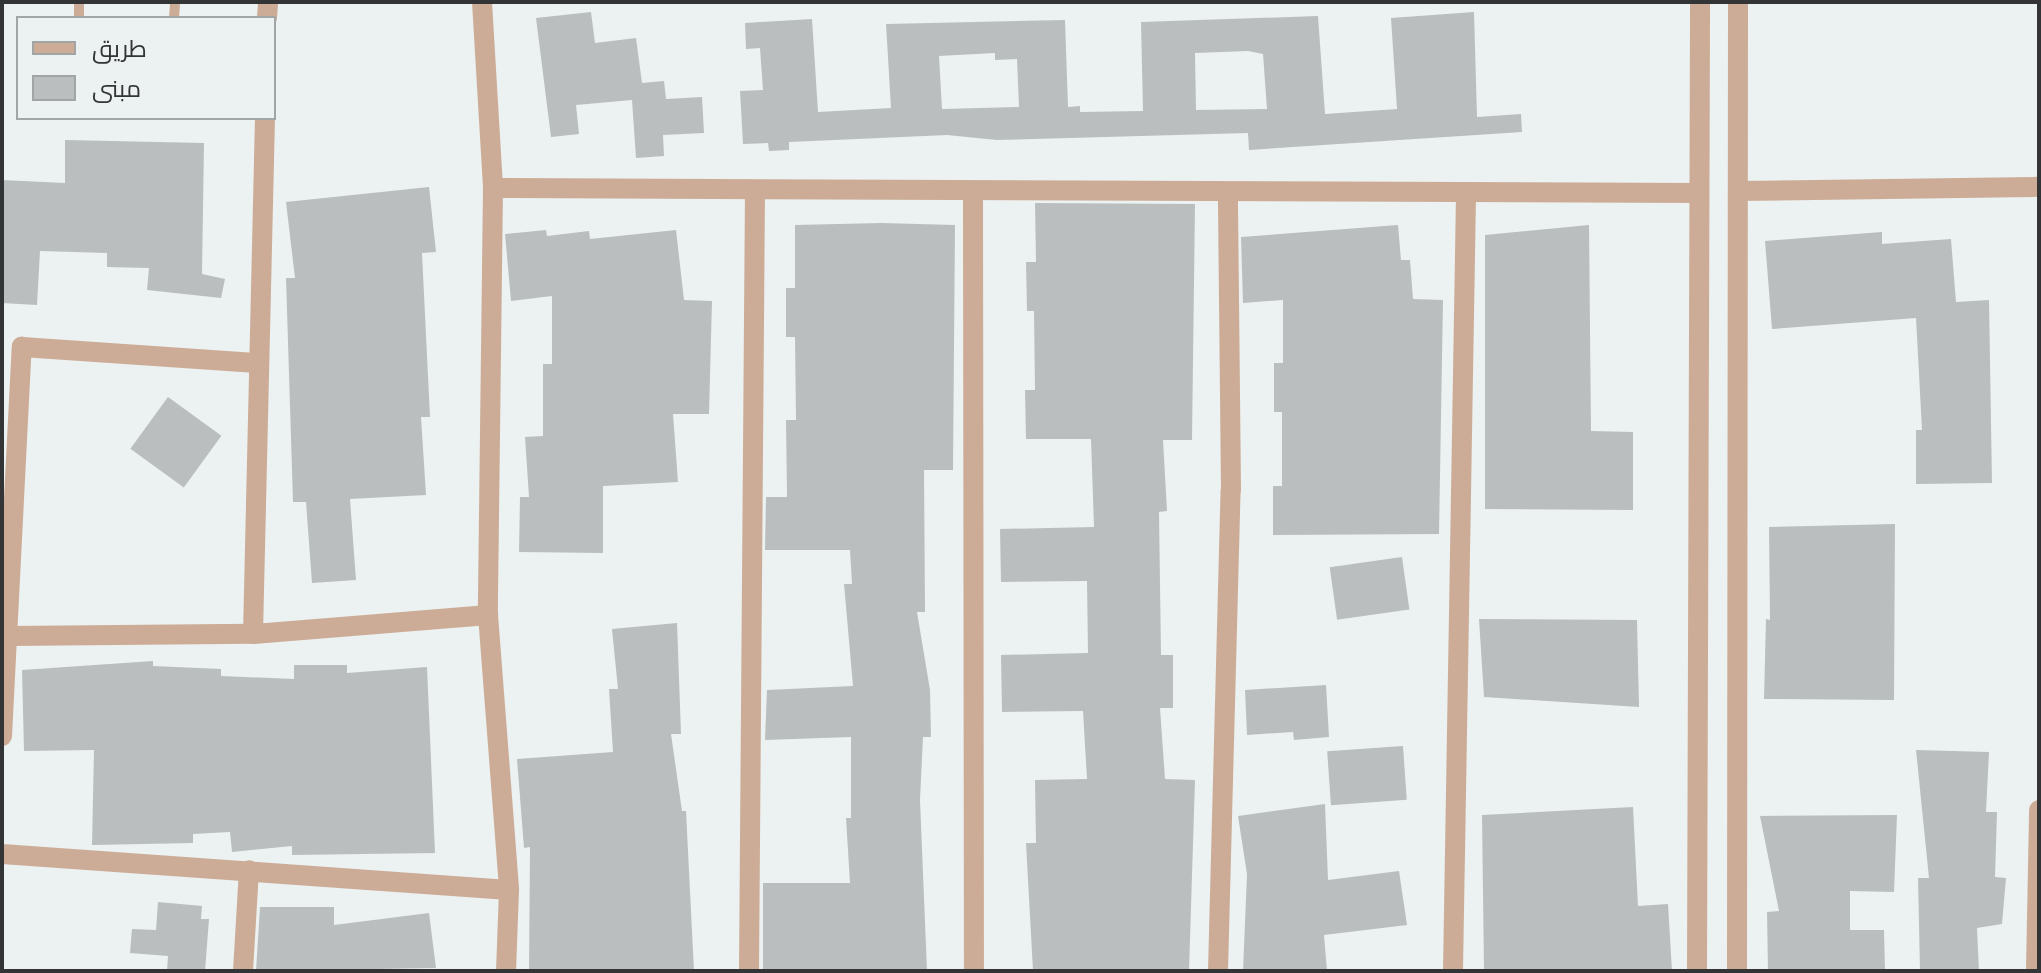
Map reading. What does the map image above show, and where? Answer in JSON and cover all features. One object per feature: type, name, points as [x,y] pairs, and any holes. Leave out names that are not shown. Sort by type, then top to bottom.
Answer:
[{"type":"street","points":[[482,2],[493,188],[488,615],[509,890],[506,971]]},
{"type":"street","points":[[1697,971],[1697,193],[1700,2]]},
{"type":"street","points":[[1737,971],[1738,2]]},
{"type":"street","points":[[253,634],[265,120]]},
{"type":"street","points":[[1739,191],[2039,187]]},
{"type":"street","points":[[493,188],[973,194],[1697,193]]},
{"type":"street","points":[[749,971],[755,191]]},
{"type":"street","points":[[973,194],[974,971]]},
{"type":"street","points":[[1218,971],[1231,490],[1228,194]]},
{"type":"street","points":[[1453,971],[1466,195]]},
{"type":"street","points":[[2,736],[22,347],[258,363]]},
{"type":"street","points":[[9,636],[253,634],[488,615]]},
{"type":"street","points":[[2036,971],[2039,810]]},
{"type":"street","points":[[2,854],[509,890]]},
{"type":"street","points":[[243,971],[249,870]]},
{"type":"building","points":[[591,12],[595,43],[636,38],[642,83],[664,81],[666,99],[702,97],[704,133],[663,135],[664,156],[636,158],[632,100],[576,105],[579,134],[551,137],[536,18]]},
{"type":"building","points":[[1474,12],[1477,117],[1521,114],[1522,132],[1249,150],[1248,133],[997,140],[947,135],[789,142],[789,150],[769,151],[768,143],[743,144],[740,91],[763,90],[760,48],[746,49],[745,23],[812,19],[818,112],[891,108],[886,24],[1065,20],[1068,107],[1080,106],[1080,112],[1143,111],[1141,22],[1318,16],[1325,114],[1397,109],[1391,18]],"holes":[[[1248,51],[1263,54],[1267,109],[1196,110],[1195,53]],[[995,53],[995,60],[1017,59],[1019,107],[942,109],[939,56]]]},
{"type":"building","points":[[65,140],[204,143],[202,274],[225,279],[221,298],[147,290],[149,268],[107,267],[107,253],[40,251],[37,305],[2,303],[2,180],[65,183]]},
{"type":"building","points":[[429,187],[436,252],[422,253],[430,417],[421,417],[426,495],[350,499],[356,580],[312,583],[306,502],[293,502],[286,278],[295,278],[286,202]]},
{"type":"building","points":[[1035,203],[1195,204],[1192,440],[1163,440],[1167,511],[1159,512],[1161,655],[1173,655],[1173,708],[1160,708],[1165,779],[1195,780],[1189,971],[1033,971],[1026,843],[1036,843],[1035,780],[1087,779],[1083,711],[1002,712],[1001,655],[1088,653],[1087,581],[1001,582],[1000,529],[1094,527],[1091,439],[1026,439],[1025,390],[1035,390],[1034,311],[1027,311],[1026,262],[1036,262]]},
{"type":"building","points":[[795,225],[955,225],[953,470],[924,470],[925,612],[917,612],[930,690],[931,737],[923,737],[920,800],[927,971],[763,971],[763,883],[850,883],[846,818],[851,818],[851,737],[765,740],[767,690],[853,686],[844,584],[852,584],[850,550],[765,550],[766,497],[787,497],[786,420],[796,420],[795,337],[786,337],[786,288],[795,288]]},
{"type":"building","points":[[1398,225],[1401,260],[1410,260],[1413,299],[1443,300],[1439,534],[1273,535],[1273,486],[1282,486],[1282,412],[1274,412],[1274,363],[1283,363],[1283,300],[1243,303],[1241,237]]},
{"type":"building","points":[[1589,225],[1591,431],[1633,432],[1633,510],[1485,509],[1485,235]]},
{"type":"building","points":[[546,230],[547,236],[589,231],[590,239],[676,230],[684,300],[712,301],[709,414],[673,414],[678,482],[603,486],[603,553],[519,552],[520,497],[529,497],[525,437],[543,436],[543,364],[552,364],[552,296],[511,301],[505,234]]},
{"type":"building","points":[[1882,232],[1882,244],[1951,239],[1956,302],[1989,300],[1992,483],[1916,484],[1916,430],[1922,430],[1916,318],[1772,329],[1765,241]]},
{"type":"building","points":[[168,397],[221,436],[184,488],[130,449]]},
{"type":"building","points":[[1895,524],[1894,700],[1764,699],[1766,619],[1770,620],[1769,527]]},
{"type":"building","points":[[1402,557],[1409,609],[1337,620],[1330,567]]},
{"type":"building","points":[[1479,619],[1637,620],[1639,707],[1484,697]]},
{"type":"building","points":[[677,623],[681,734],[671,734],[682,811],[686,811],[694,971],[529,971],[530,847],[524,848],[517,759],[613,752],[609,689],[618,689],[612,629]]},
{"type":"building","points":[[153,661],[153,666],[221,669],[221,676],[294,679],[294,665],[347,665],[347,673],[427,667],[435,853],[292,855],[292,846],[232,852],[230,832],[193,834],[193,843],[92,845],[94,750],[24,751],[22,670]]},
{"type":"building","points":[[1326,685],[1329,737],[1294,740],[1293,732],[1247,735],[1245,690]]},
{"type":"building","points":[[1403,746],[1407,800],[1331,805],[1327,751]]},
{"type":"building","points":[[1916,750],[1989,752],[1986,812],[1997,812],[1995,877],[2006,878],[2002,924],[1977,928],[1979,971],[1920,971],[1918,878],[1929,878]]},
{"type":"building","points":[[1325,804],[1328,880],[1399,871],[1407,925],[1324,935],[1327,971],[1243,971],[1247,874],[1238,816]]},
{"type":"building","points":[[1633,807],[1638,906],[1668,904],[1672,971],[1484,971],[1482,815]]},
{"type":"building","points":[[1897,815],[1894,892],[1850,891],[1850,930],[1884,930],[1885,971],[1768,971],[1767,912],[1779,911],[1760,816]]},
{"type":"building","points":[[158,902],[202,906],[201,919],[209,919],[205,971],[167,971],[168,956],[130,953],[132,929],[156,930]]},
{"type":"building","points":[[260,907],[334,907],[334,925],[429,913],[436,968],[256,971]]}]
